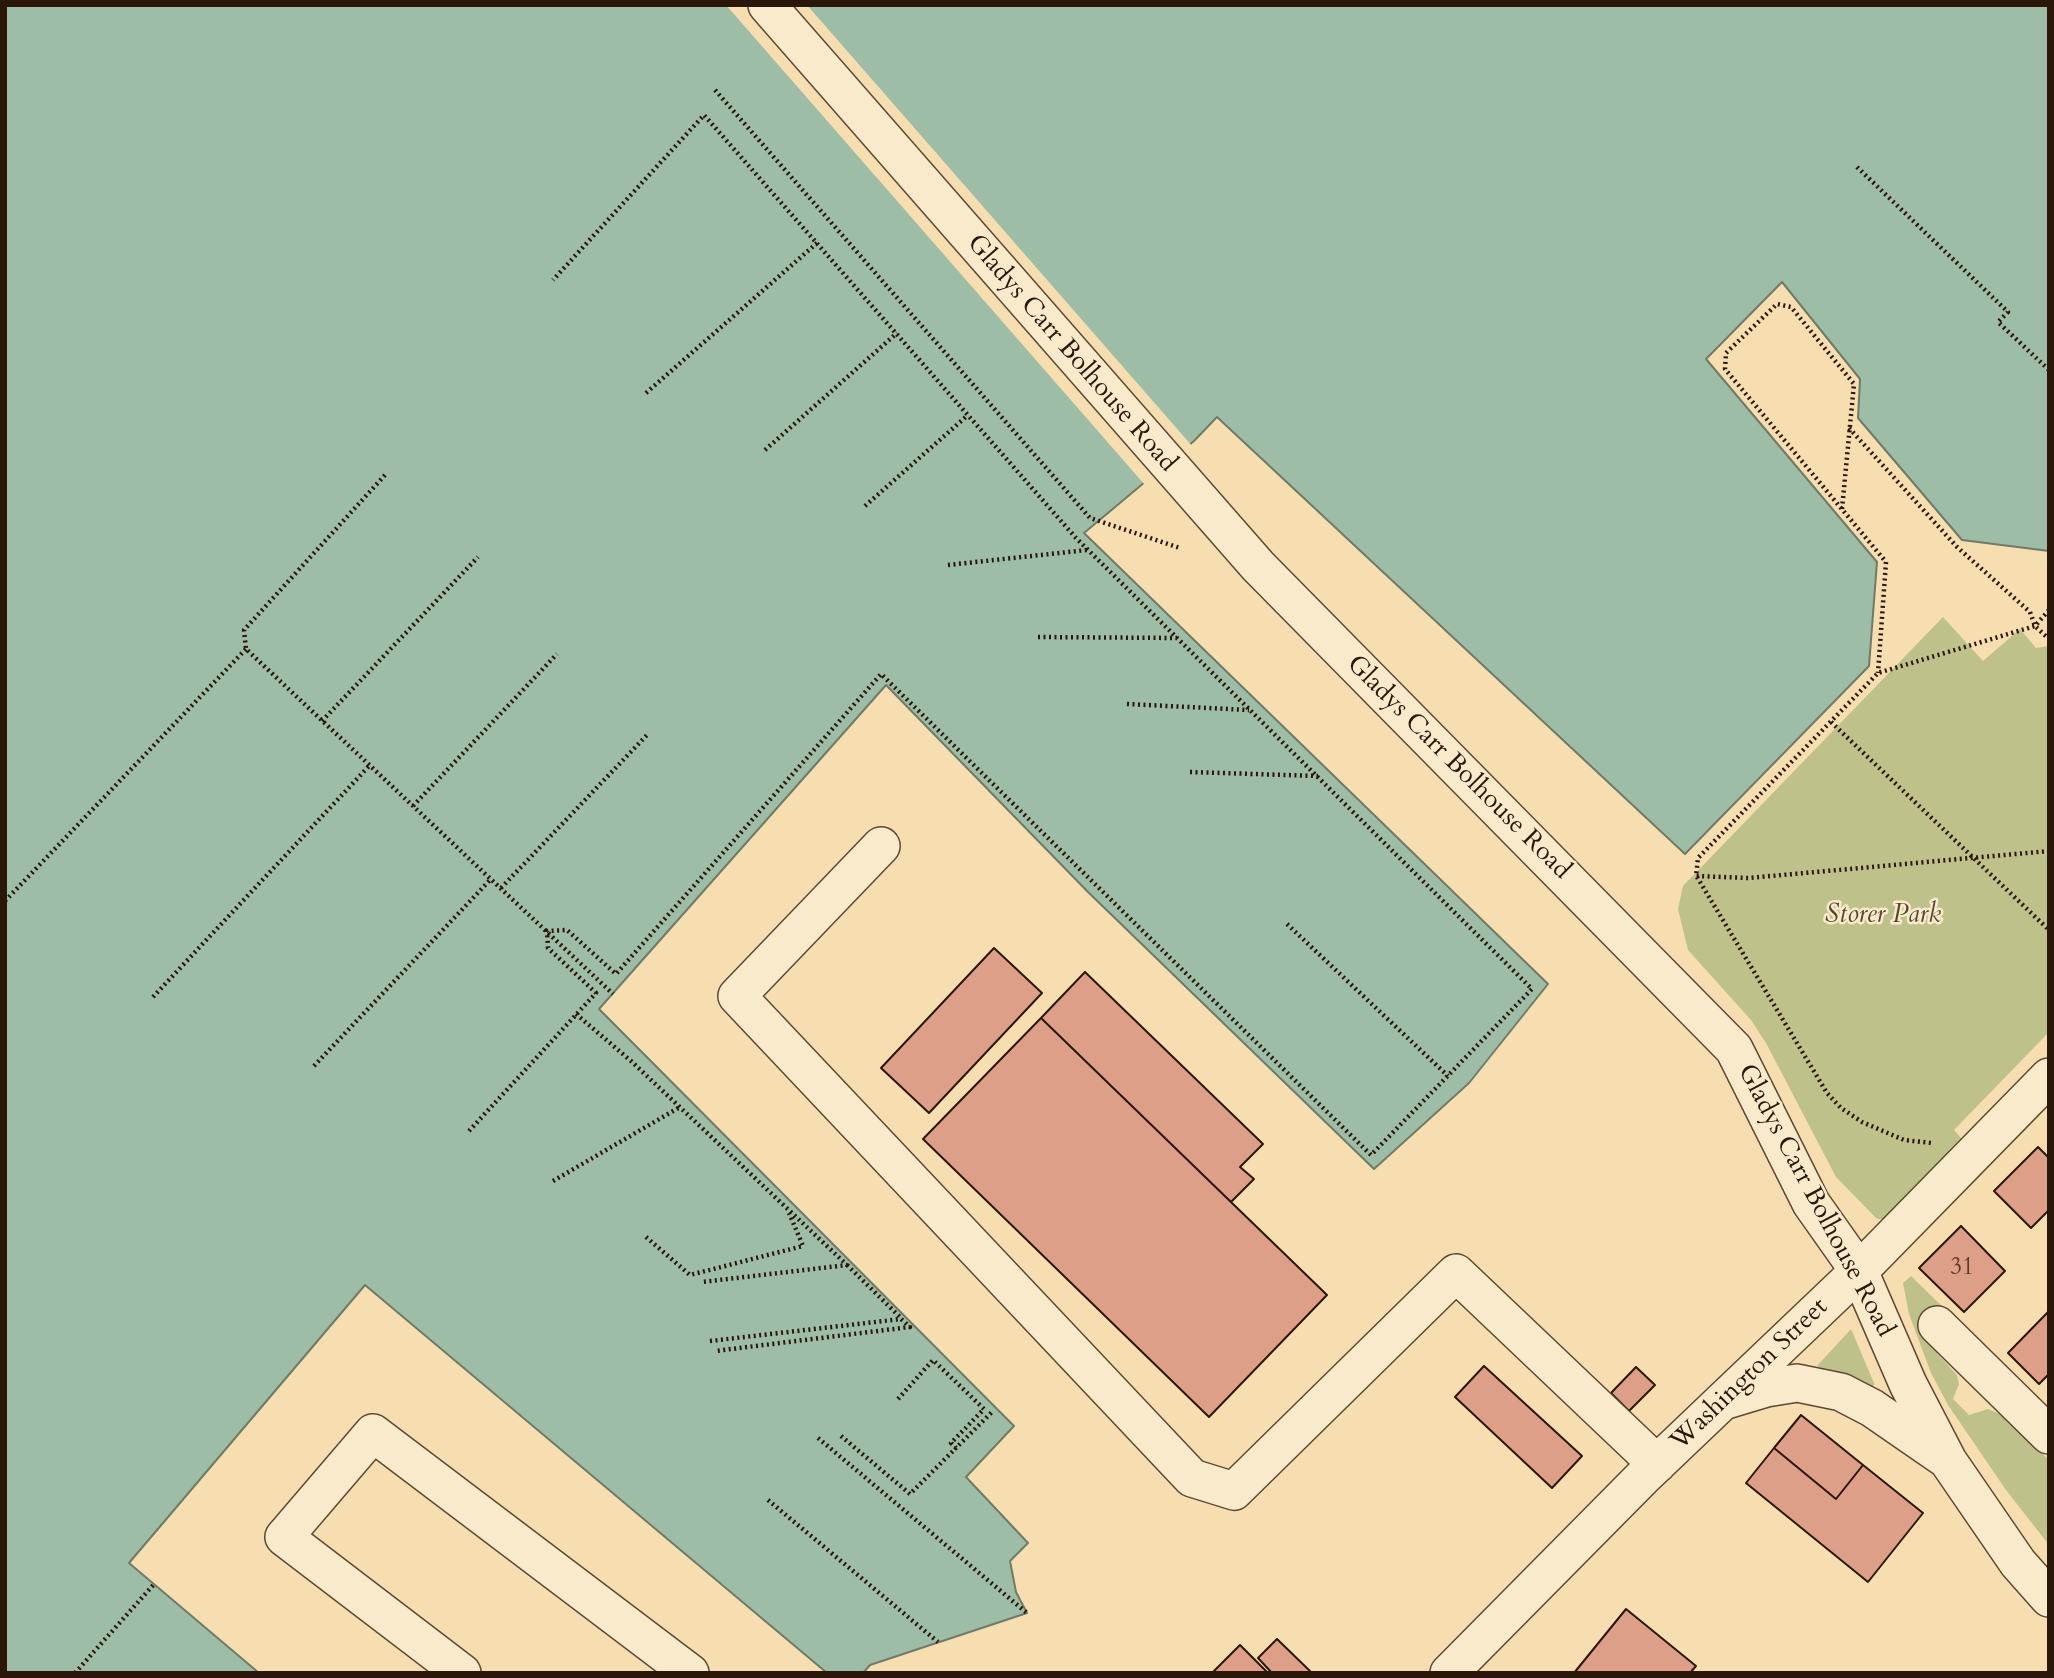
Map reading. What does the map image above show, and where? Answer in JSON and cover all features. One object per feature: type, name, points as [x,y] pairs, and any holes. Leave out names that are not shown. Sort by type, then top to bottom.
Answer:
[{"type":"street","name":"Gladys Carr Bolhouse Road","points":[[767,5],[1258,566],[1734,1049],[1811,1203],[1858,1271],[1908,1384],[1948,1461],[2018,1563],[2049,1598]]},
{"type":"street","points":[[881,846],[737,996],[1192,1478],[1234,1491],[1456,1273],[1657,1464]]},
{"type":"street","name":"Washington Street","points":[[1449,1673],[1657,1464],[1858,1271],[2049,1077]]},
{"type":"street","points":[[1937,1325],[2049,1435]]},
{"type":"street","points":[[1721,1402],[1766,1388],[1797,1383],[1840,1392],[1872,1408],[1948,1461]]},
{"type":"street","points":[[462,1673],[284,1537],[373,1433],[691,1673]]},
{"type":"path","points":[[715,90],[1090,518],[1180,548]]},
{"type":"path","points":[[547,931],[568,930],[616,974],[881,674],[1371,1155],[1532,989],[1088,550],[704,115],[553,280]]},
{"type":"path","points":[[1857,167],[2008,312],[1998,322],[2049,370]]},
{"type":"path","points":[[646,393],[817,243]]},
{"type":"path","points":[[1843,509],[1854,384],[1791,307],[1777,304],[1726,353],[1725,369],[1886,562],[1878,673]]},
{"type":"path","points":[[765,450],[897,333]]},
{"type":"path","points":[[865,506],[968,415]]},
{"type":"path","points":[[1849,428],[1957,547],[2030,612],[2035,626],[2049,639]]},
{"type":"path","points":[[385,475],[244,630],[246,649],[613,994]]},
{"type":"path","points":[[948,565],[1088,550]]},
{"type":"path","points":[[322,721],[478,557]]},
{"type":"path","points":[[1944,1141],[1919,1143],[1904,1140],[1861,1122],[1834,1101],[1812,1073],[1696,876],[1698,858],[1878,673],[2035,626],[2049,610]]},
{"type":"path","points":[[1038,637],[1177,638]]},
{"type":"path","points":[[5,901],[246,649]]},
{"type":"path","points":[[413,806],[556,654]]},
{"type":"path","points":[[1127,704],[1251,710]]},
{"type":"path","points":[[1831,722],[2049,930]]},
{"type":"path","points":[[501,888],[647,735]]},
{"type":"path","points":[[153,997],[370,765]]},
{"type":"path","points":[[1191,772],[1318,776]]},
{"type":"path","points":[[1696,876],[1749,878],[2049,851]]},
{"type":"path","points":[[314,1066],[491,879]]},
{"type":"path","points":[[1287,924],[1448,1076]]},
{"type":"path","points":[[469,1131],[596,993],[548,948],[547,931]]},
{"type":"path","points":[[576,1014],[680,1108],[910,1327],[715,1351]]},
{"type":"path","points":[[553,1181],[680,1108]]},
{"type":"path","points":[[646,1237],[690,1275],[803,1246],[787,1209]]},
{"type":"path","points":[[702,1282],[846,1265]]},
{"type":"path","points":[[709,1341],[901,1319]]},
{"type":"path","points":[[898,1399],[933,1360],[984,1409],[951,1443],[956,1448]]},
{"type":"path","points":[[841,1436],[910,1494],[993,1411]]},
{"type":"path","points":[[818,1438],[1027,1613]]},
{"type":"path","points":[[768,1500],[938,1642]]},
{"type":"path","points":[[75,1673],[155,1583]]},
{"type":"green space","name":"Storer Park","points":[[1943,617],[1983,661],[2020,629],[2036,648],[2049,646],[2049,1032],[1954,1130],[1961,1138],[1884,1219],[1877,1219],[1836,1177],[1766,1043],[1751,1020],[1688,950],[1678,909],[1683,886]]},
{"type":"green space","points":[[1911,1276],[1947,1311],[1922,1337],[1957,1375],[1959,1384],[1953,1399],[1969,1415],[1988,1409],[2002,1415],[2049,1460],[2049,1545],[2006,1490],[1948,1405],[1931,1373],[1909,1314],[1903,1283]]},
{"type":"green space","points":[[1851,1329],[1874,1383],[1873,1389],[1817,1366]]},
{"type":"shaded area","points":[[5,5],[2049,5],[2049,551],[1962,540],[1858,418],[1860,379],[1782,282],[1706,359],[1877,562],[1869,666],[1685,854],[1217,417],[1194,441],[1084,533],[1548,984],[1469,1083],[1374,1169],[1088,892],[886,685],[599,1009],[1014,1426],[966,1477],[1028,1543],[1010,1561],[1016,1592],[1027,1613],[870,1665],[863,1673],[827,1673],[365,1285],[129,1563],[259,1673],[5,1673]]},
{"type":"pier","points":[[726,5],[807,5],[1193,447],[1145,485]]},
{"type":"building","points":[[994,948],[1042,993],[929,1113],[881,1068]]},
{"type":"building","points":[[1085,972],[1263,1144],[1240,1167],[1254,1179],[1231,1202],[1041,1018]]},
{"type":"building","points":[[1041,1018],[1327,1295],[1209,1417],[923,1139]]},
{"type":"building","points":[[2038,1147],[2049,1158],[2049,1210],[2031,1228],[1994,1191]]},
{"type":"building","points":[[1961,1226],[2005,1271],[1964,1312],[1919,1268]]},
{"type":"building","points":[[2049,1311],[2049,1374],[2039,1384],[2008,1353]]},
{"type":"building","points":[[1484,1366],[1582,1456],[1552,1488],[1455,1397]]},
{"type":"building","points":[[1636,1367],[1655,1385],[1629,1411],[1611,1393]]},
{"type":"building","points":[[1801,1415],[1863,1465],[1836,1499],[1774,1448]]},
{"type":"building","points":[[1774,1448],[1836,1499],[1863,1465],[1923,1513],[1868,1582],[1746,1483]]},
{"type":"building","points":[[1626,1609],[1696,1666],[1690,1673],[1574,1673]]},
{"type":"building","points":[[1277,1639],[1312,1673],[1272,1673],[1258,1658]]},
{"type":"building","points":[[1240,1645],[1268,1673],[1212,1673]]}]
